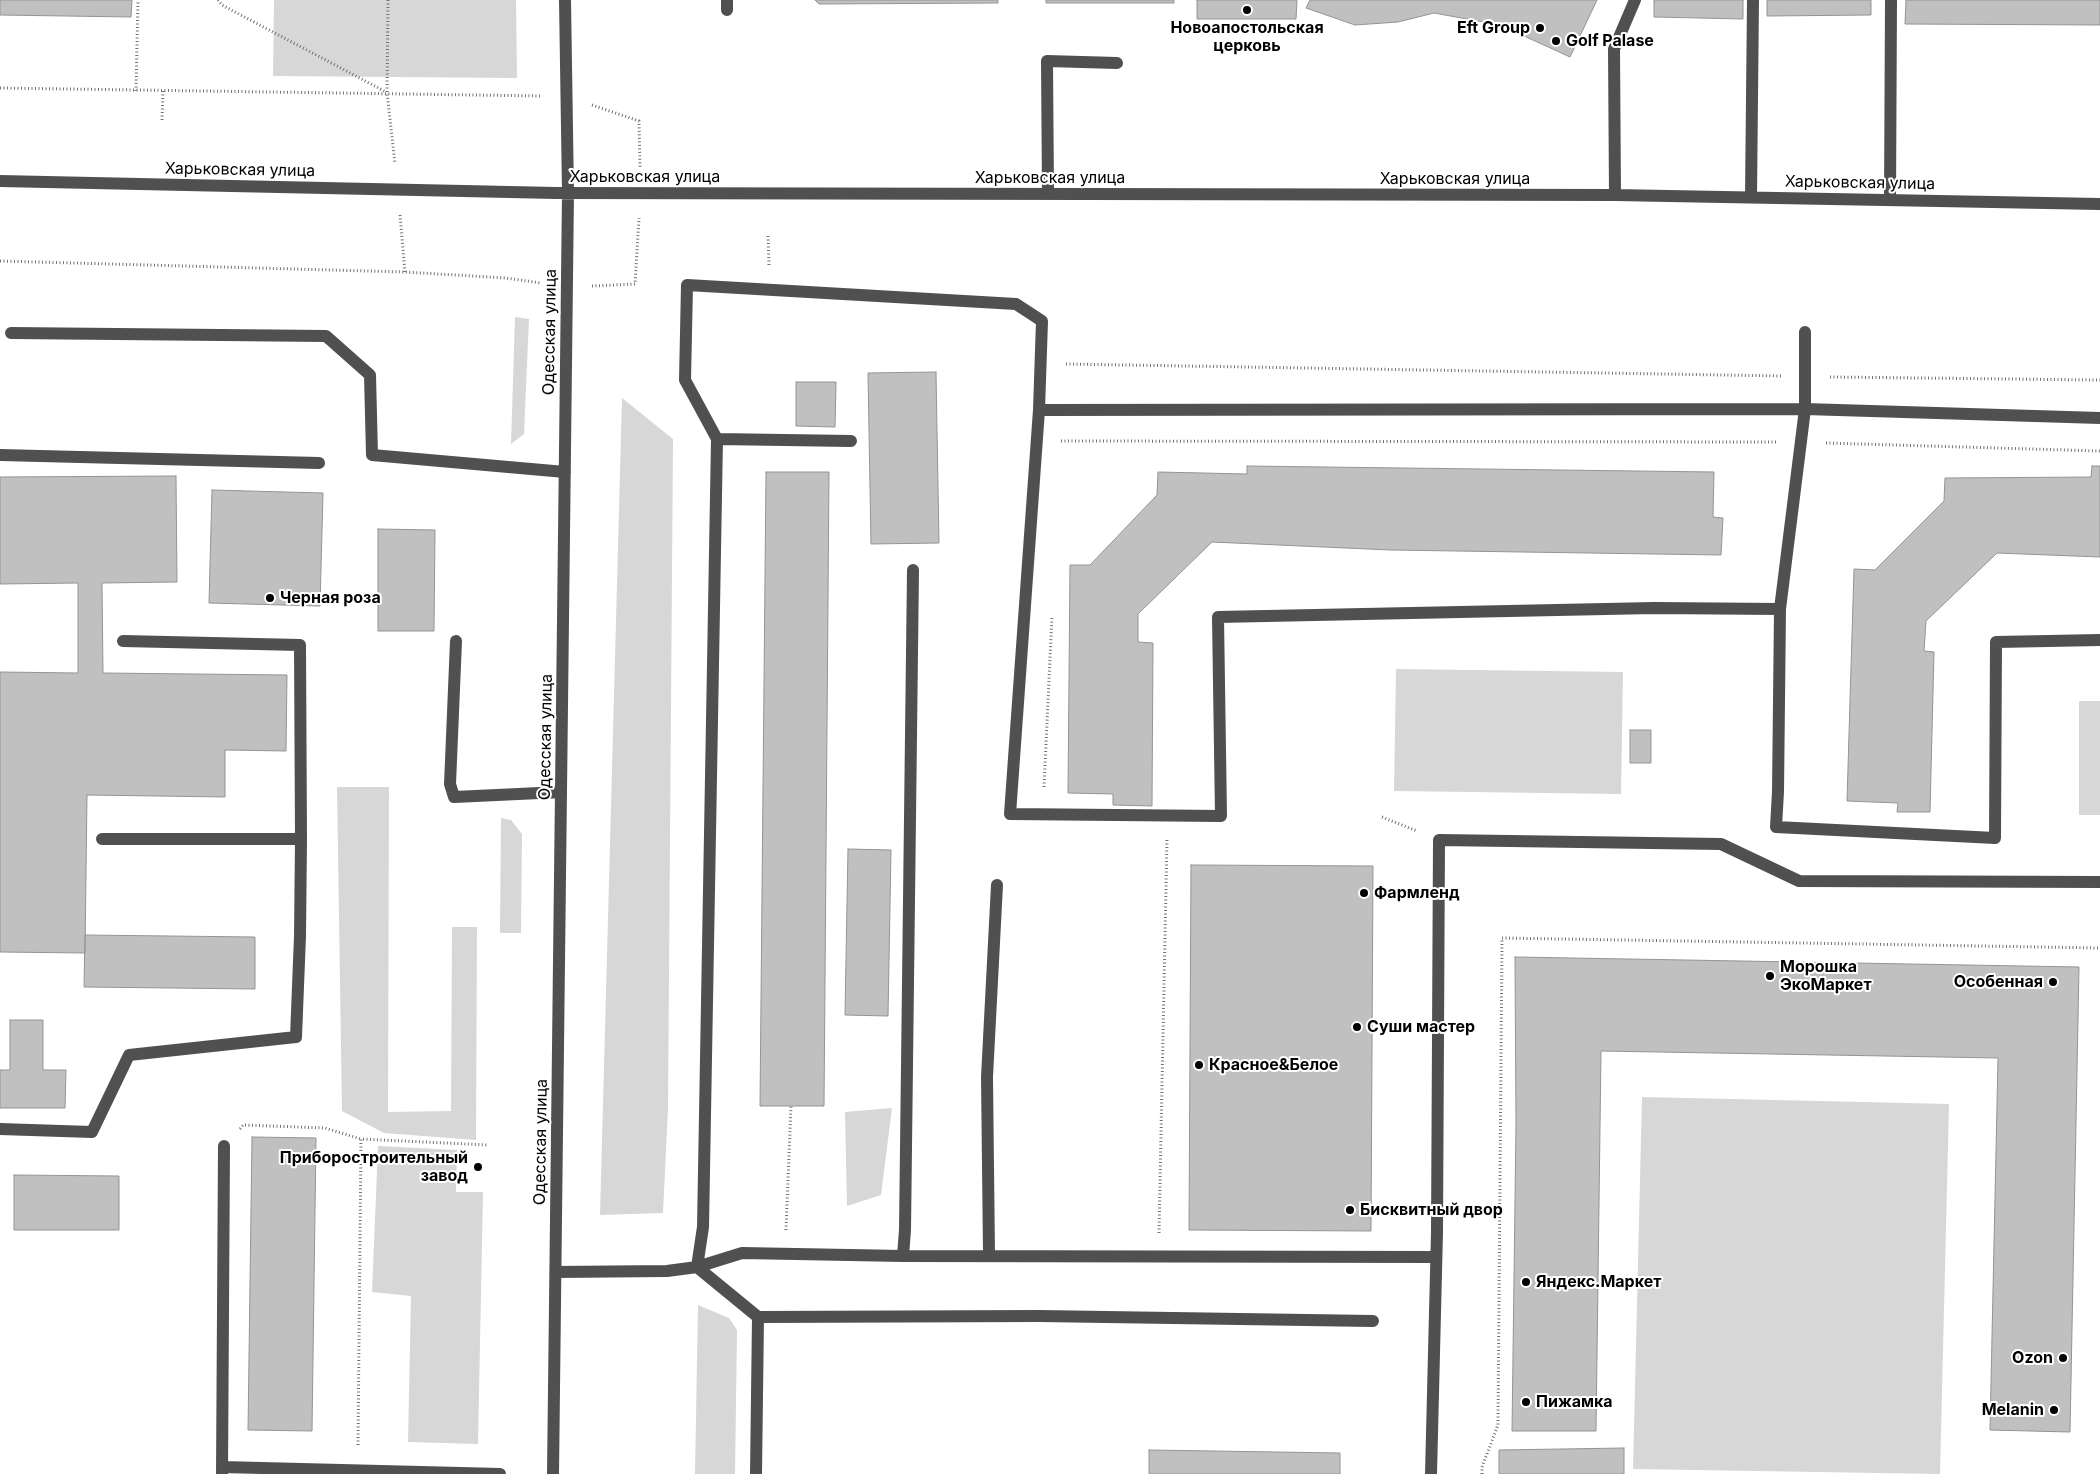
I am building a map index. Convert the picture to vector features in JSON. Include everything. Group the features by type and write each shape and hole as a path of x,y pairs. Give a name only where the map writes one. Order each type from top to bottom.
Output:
{"street":[{"name":"Одесская улица","path":"554,1474 568,193 565,0"},
{"path":"1615,195 1614,49 1635,0"},
{"path":"1751,198 1753,0"},
{"path":"1890,200 1891,0"},
{"path":"1048,194 1047,61 1117,63"},
{"name":"Харьковская улица","path":"0,182 568,193 1615,195 2100,204"},
{"path":"696,1268 703,1227 717,439 685,380 687,285 1016,304 1042,321 1038,410 1010,814 1221,816 1218,617 1654,608 1780,609"},
{"path":"1804,332 1805,409 1780,609 1776,827 1995,838 1996,642 2100,640"},
{"path":"11,333 326,336 370,375 372,455 565,472"},
{"path":"1038,410 1805,409 2100,418"},
{"path":"717,439 851,441"},
{"path":"0,455 318,464"},
{"path":"903,1256 905,1230 913,570"},
{"path":"0,1129 92,1132 129,1055 296,1037 301,839 300,645 123,641"},
{"path":"456,641 450,784 454,797 561,792"},
{"path":"102,839 301,839"},
{"path":"1431,1474 1436,1257 1439,840 1721,844 1799,881 2100,882"},
{"path":"989,1255 987,1077 997,885"},
{"path":"224,1146 222,1471 358,1470 500,1474"},
{"path":"556,1272 667,1271 696,1268 742,1253 903,1256 1436,1257"},
{"path":"696,1268 758,1317 1039,1316 1373,1322"},
{"path":"756,1474 758,1317"}],"path":[{"path":"136,91 138,0"},
{"path":"218,0 222,5 387,92"},
{"path":"388,0 387,92 405,272"},
{"path":"0,88 566,96 639,121 641,193 635,284 567,287 506,278 405,272 0,261"},
{"path":"162,91 162,120"},
{"path":"1040,364 2100,380"},
{"path":"1059,451 1060,441 1801,442 2100,451"},
{"path":"1044,786 1052,609"},
{"path":"1158,1256 1167,816"},
{"path":"1382,817 1439,840"},
{"path":"1482,1474 1482,1467 1498,1425 1502,938 2100,948"},
{"path":"786,1228 791,1106"},
{"path":"224,1146 243,1125 325,1128 361,1139 488,1145"},
{"path":"358,1470 361,1139"}],"shaded area":[{"path":"274,0 516,0 517,78 273,76"},
{"path":"515,317 529,319 524,434 511,444"},
{"path":"622,398 673,439 668,1108 663,1213 600,1215"},
{"path":"1396,669 1623,672 1621,794 1394,791"},
{"path":"2079,701 2100,701 2100,815 2079,815"},
{"path":"337,787 389,787 388,1112 451,1111 452,927 477,927 476,1140 384,1133 342,1111"},
{"path":"501,818 511,820 522,834 521,933 500,933"},
{"path":"1642,1097 1949,1104 1940,1474 1633,1469"},
{"path":"892,1108 881,1195 847,1206 845,1112"},
{"path":"378,1146 457,1150 456,1192 483,1192 478,1444 408,1442 411,1296 372,1292"},
{"path":"698,1305 729,1318 737,1330 735,1474 695,1474"}],"building":[{"path":"0,0 132,0 131,17 0,15"},
{"path":"815,0 998,0 998,3 819,4"},
{"path":"1046,0 1174,0 1174,3 1046,3"},
{"name":"Новоапостольская церковь","path":"1197,0 1297,0 1296,19 1197,19"},
{"name":"Golf Palase","path":"1310,0 1597,0 1570,57 1500,25 1434,13 1398,22 1355,25 1306,8"},
{"path":"1654,0 1743,0 1743,19 1654,17"},
{"path":"1767,0 1871,0 1871,15 1767,16"},
{"path":"1906,0 2100,0 2100,25 1905,24"},
{"path":"936,372 939,543 871,544 868,373"},
{"path":"796,382 836,382 835,427 796,426"},
{"path":"1247,466 1714,472 1713,517 1723,518 1721,555 1390,550 1212,542 1138,614 1138,642 1153,643 1152,806 1113,805 1113,794 1068,793 1070,565 1090,565 1157,495 1158,472 1247,474"},
{"path":"2092,466 2100,466 2100,557 1997,553 1926,621 1924,651 1934,652 1930,812 1897,812 1898,803 1847,801 1854,569 1875,570 1944,501 1945,478 2091,477"},
{"path":"766,472 829,472 824,1106 760,1106"},
{"path":"176,476 177,582 102,583 103,673 287,675 286,751 225,750 225,797 87,795 85,953 0,952 0,672 78,673 78,583 0,584 0,477"},
{"path":"212,490 323,493 320,606 209,603"},
{"path":"378,529 435,530 434,631 378,631"},
{"path":"1630,730 1651,730 1651,763 1630,763"},
{"path":"848,849 891,850 888,1016 845,1015"},
{"path":"1191,865 1373,866 1371,1231 1189,1230"},
{"path":"85,935 255,937 255,989 84,987"},
{"path":"1515,957 2079,967 2070,1432 1990,1430 1998,1058 1601,1051 1596,1431 1512,1431 1516,1124"},
{"path":"10,1020 43,1020 43,1070 66,1070 65,1108 0,1108 0,1070 10,1070"},
{"path":"252,1137 316,1138 312,1431 248,1430"},
{"path":"14,1175 119,1176 119,1230 14,1230"},
{"path":"1624,1448 1624,1474 1499,1474 1499,1450"},
{"path":"1149,1450 1340,1453 1340,1474 1149,1474"}],"place":[{"name":"Новоапостольская церковь","path":"1247,10"},
{"name":"Eft Group","path":"1540,28"},
{"name":"Golf Palase","path":"1556,41"},
{"name":"Черная роза","path":"270,598"},
{"name":"Фармленд","path":"1364,893"},
{"name":"Морошка ЭкоМаркет","path":"1770,976"},
{"name":"Особенная","path":"2053,982"},
{"name":"Суши мастер","path":"1357,1027"},
{"name":"Красное&Белое","path":"1199,1065"},
{"name":"Приборостроительный завод","path":"478,1167"},
{"name":"Бисквитный двор","path":"1350,1210"},
{"name":"Яндекс.Маркет","path":"1526,1282"},
{"name":"Ozon","path":"2063,1358"},
{"name":"Пижамка","path":"1526,1402"},
{"name":"Melanin","path":"2054,1410"}]}
